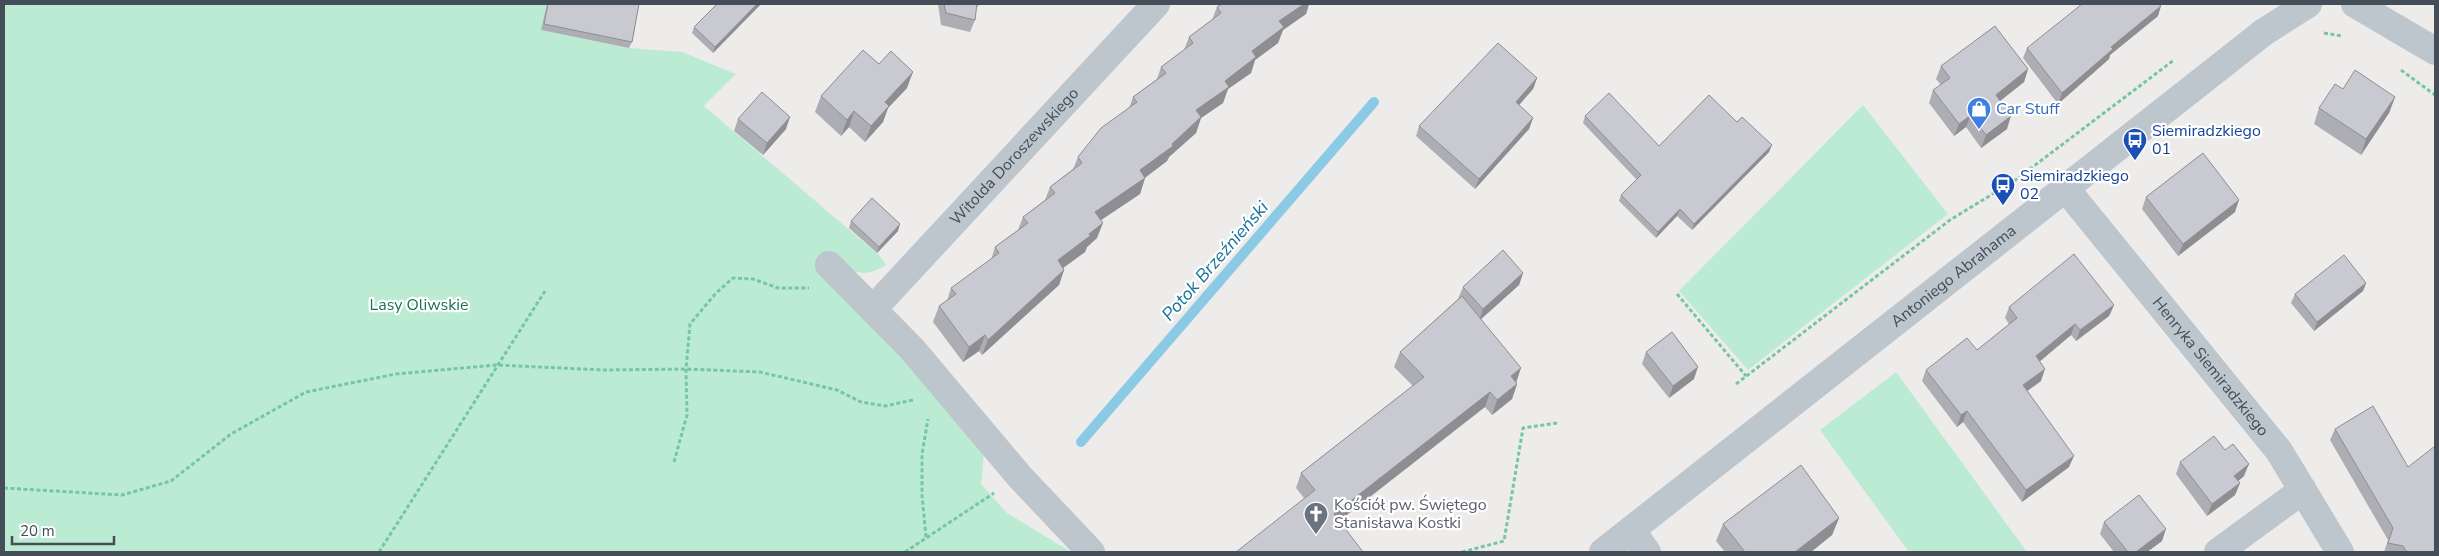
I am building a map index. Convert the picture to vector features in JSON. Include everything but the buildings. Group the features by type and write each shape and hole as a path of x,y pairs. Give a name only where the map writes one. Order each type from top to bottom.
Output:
{"street":[{"name":"Witolda Doroszewskiego","path":"873,309 1156,4"},
{"name":"Antoniego Abrahama","path":"1602,552 2264,32 2308,4"},
{"path":"2355,4 2435,51"},
{"name":"Henryka Siemiradzkiego","path":"2066,189 2279,451 2340,552"},
{"path":"834,270 873,309 937,391 1091,552"},
{"path":"2218,552 2302,490"},
{"path":"1631,530 1647,552"}],"path":[{"path":"2321,32 2346,37"},
{"path":"1736,384 1950,220 2014,181 2179,56"},
{"path":"2399,69 2435,95"},
{"path":"674,462 687,415 686,369 690,324 716,293 733,278 754,279 778,288 807,289 834,270"},
{"path":"378,552 424,484 496,365 545,291"},
{"path":"1677,294 1746,376"},
{"path":"4,488 122,495 172,481 231,434 306,392 396,374 496,365 604,370 686,369 760,372 837,390 861,402 885,406 937,391 922,454 922,495 926,537"},
{"path":"1462,552 1504,541 1522,428 1557,423"},
{"path":"906,552 1020,476"}],"green space":[{"name":"Lasy Oliwskie","path":"4,4 547,4 542,30 629,48 682,52 736,74 704,106 880,256 886,265 877,270 863,273 850,269 831,252 815,264 839,294 966,423 984,454 981,484 1007,513 1071,552 4,552"},
{"path":"1863,105 1948,214 1748,370 1679,291"},
{"path":"1896,372 2027,552 1909,552 1820,430"}],"waterway":[{"name":"Potok Brzeźnieński","path":"1081,442 1374,102"}],"place":[{"name":"Car Stuff","path":"1979,130"},
{"name":"Siemiradzkiego 01","path":"2135,161"},
{"name":"Siemiradzkiego 02","path":"2003,206"},
{"name":"Kościół pw. Świętego Stanisława Kostki","path":"1316,535"}]}
